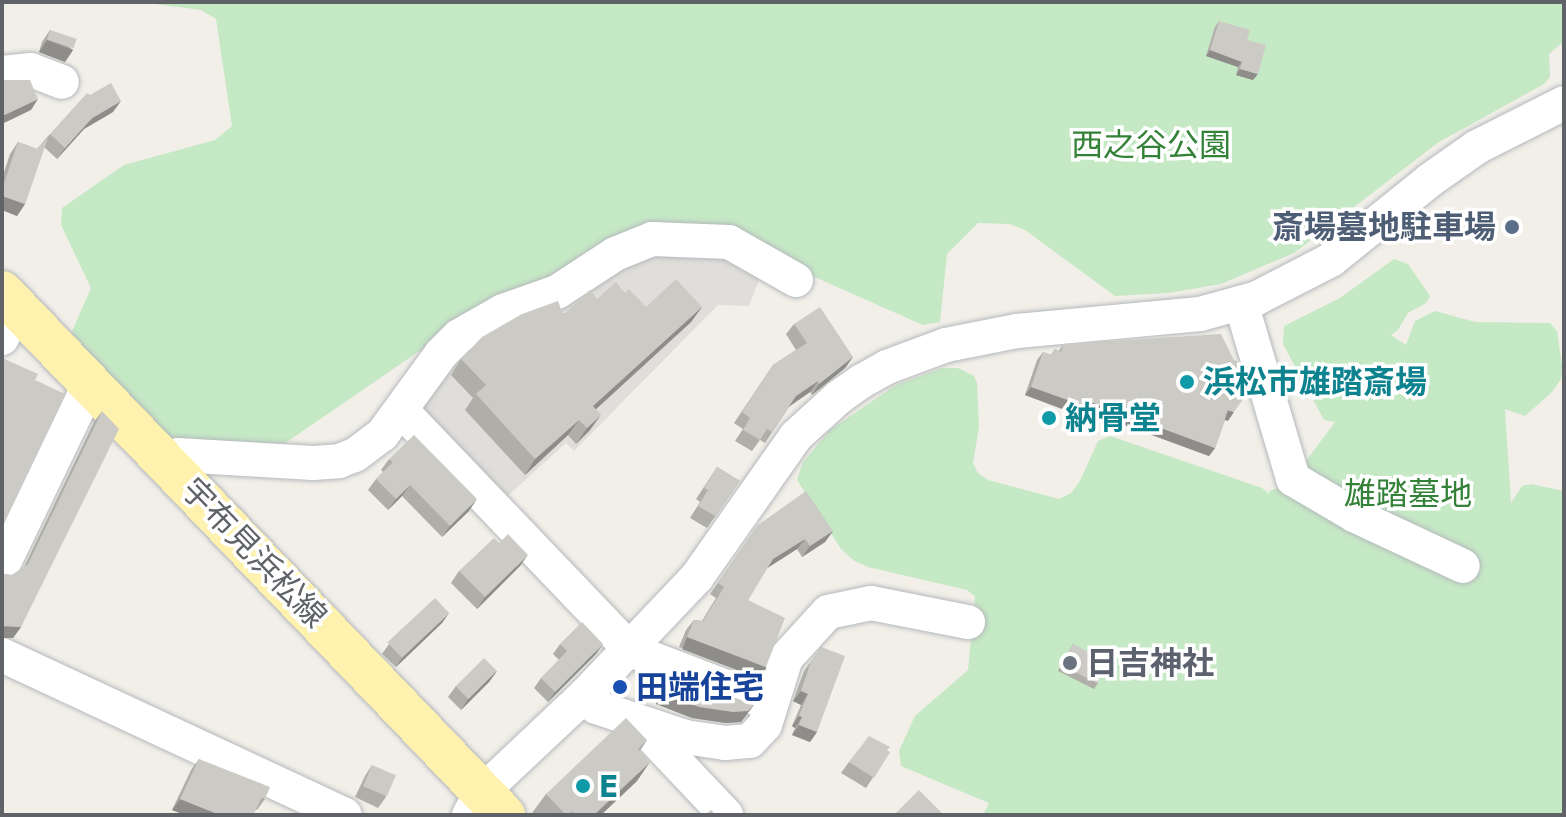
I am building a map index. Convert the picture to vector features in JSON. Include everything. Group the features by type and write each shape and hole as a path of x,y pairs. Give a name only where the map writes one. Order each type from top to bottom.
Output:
{"main road":[{"name":"宇布見浜松線","path":"8,314 94,387 485,807"}],"street":[{"path":"2,73 31,70 62,82"},
{"path":"485,807 706,566 796,436 839,397 862,381 887,367 946,345 1017,331 1200,314 1241,303 1307,275 1453,163 1514,126 1564,103"},
{"path":"168,464 178,455 313,463 339,461 369,446 402,411 441,354 459,336 503,311 557,292 633,245 672,238 729,242 796,280"},
{"path":"1241,303 1293,479 1354,515 1463,566"},
{"path":"2,567 83,398 94,387"},
{"path":"402,411 630,650 771,704"},
{"path":"585,695 596,707 685,737 738,743 759,735 786,658 828,612 871,603 968,622"},
{"path":"2,655 345,815"},
{"path":"637,721 726,815"}],"shaded area":[{"path":"714,249 762,272 749,306 718,305 574,451 566,443 500,503 414,412 449,361 637,254"}],"green space":[{"name":"西之谷公園","path":"139,2 1564,2 1564,41 1549,54 1550,77 1544,84 1439,142 1294,253 1221,284 1169,293 1115,296 1025,230 1010,224 978,223 947,254 940,322 923,325 801,271 733,232 561,279 475,313 278,448 167,441 70,336 91,288 61,225 62,208 124,165 215,140 232,126 216,19 201,10"},
{"name":"雄踏墓地","path":"1394,259 1408,264 1430,296 1426,303 1408,313 1398,330 1391,335 1406,345 1415,321 1435,311 1475,322 1550,323 1557,331 1561,379 1552,392 1525,416 1505,409 1511,503 1522,486 1531,484 1564,491 1564,815 983,815 989,803 901,766 899,751 915,716 968,670 975,596 967,590 868,567 853,560 841,549 797,480 803,462 830,430 896,385 942,368 958,368 974,376 977,383 979,427 973,463 978,473 988,480 1059,499 1071,493 1080,481 1098,441 1110,436 1262,488 1269,494 1269,491 1289,484 1335,422 1324,420 1283,344 1284,326 1340,298"}],"building":[{"path":"1219,21 1250,30 1247,40 1266,45 1258,74 1240,69 1242,62 1210,50"},
{"path":"50,30 77,39 74,48 47,40"},
{"path":"2,80 30,80 38,99 2,116"},
{"path":"111,83 121,101 92,118 65,148 50,134 87,93 90,95"},
{"path":"48,138 25,204 2,196 18,142 37,149"},
{"path":"676,279 702,307 593,406 601,415 587,428 579,420 535,459 476,394 486,385 461,359 482,337 522,314 558,301 563,315 590,290 597,299 616,282 625,293 629,289 646,307"},
{"path":"820,307 853,357 819,384 818,381 796,396 772,432 767,429 760,440 743,430 750,418 742,412 773,365 807,343 794,324"},
{"path":"1221,334 1234,360 1247,365 1253,385 1234,412 1228,410 1215,448 1088,401 1087,407 1031,387 1043,352 1052,355 1055,349 1061,352 1063,344"},
{"path":"2,358 38,374 35,380 65,394 2,526"},
{"path":"102,411 119,429 21,627 2,626 2,574 12,575 28,564"},
{"path":"414,435 477,499 450,526 410,485 396,499 376,479 393,462 389,459"},
{"path":"717,467 740,481 715,516 698,506 708,490 704,488"},
{"path":"806,491 833,531 810,546 805,539 773,559 748,600 785,618 766,667 687,637 694,620 703,621 724,587 718,583 758,525"},
{"path":"508,534 528,555 485,597 459,571 494,538 499,543"},
{"path":"435,598 449,613 402,658 387,642"},
{"path":"582,622 603,644 555,692 541,678 567,651 560,644"},
{"path":"1073,644 1108,662 1097,683 1062,665"},
{"path":"821,647 845,656 817,732 799,725 802,717 799,716 808,694 801,691 811,661"},
{"path":"484,658 497,671 468,699 456,686"},
{"path":"671,673 754,705 748,711 733,712 699,707 664,693"},
{"path":"626,718 647,740 638,749 650,762 594,815 576,815 572,811 566,815 546,794"},
{"path":"869,736 890,747 874,778 849,762"},
{"path":"199,759 270,787 253,815 220,815 180,799"},
{"path":"372,765 396,775 387,796 363,786"},
{"path":"919,790 942,815 894,815"}],"place":[{"name":"斎場墓地駐車場","path":"1512,227"},
{"name":"浜松市雄踏斎場","path":"1187,382"},
{"name":"納骨堂","path":"1049,418"},
{"name":"日吉神社","path":"1070,663"},
{"name":"田端住宅","path":"620,687"},
{"name":"E","path":"583,786"}]}
